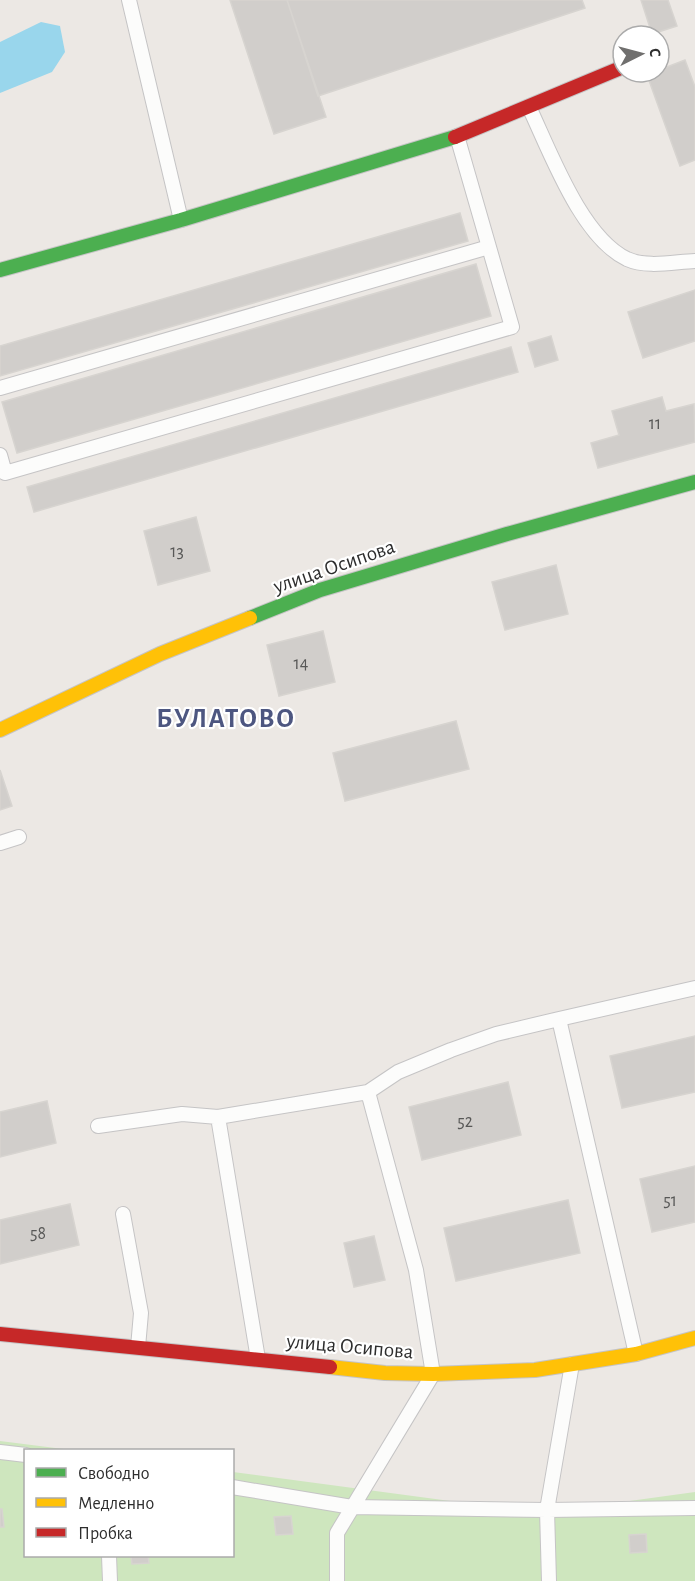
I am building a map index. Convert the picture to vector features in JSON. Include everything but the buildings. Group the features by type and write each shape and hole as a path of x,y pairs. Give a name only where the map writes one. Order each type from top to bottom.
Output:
{"street":[{"path":"0,270 181,220 457,136 611,72"},
{"name":"улица Осипова","path":"0,730 160,654 320,590 507,534 695,482"},
{"name":"улица Осипова","path":"0,1334 385,1373 433,1374 535,1370 636,1354 695,1338"}],"lane":[{"path":"129,0 181,220"},
{"path":"529,106 576,207 614,250 628,259 653,264 695,261"},
{"path":"0,455 5,473 512,327 457,136"},
{"path":"0,388 489,247"},
{"path":"0,843 19,837"},
{"path":"98,1126 183,1114 218,1117 368,1092 398,1072 496,1034 695,988"},
{"path":"559,1019 636,1354"},
{"path":"338,1581 337,1533 433,1374 416,1270 368,1092"},
{"path":"218,1117 258,1359"},
{"path":"123,1214 141,1313 138,1347"},
{"path":"549,1581 547,1510 572,1364"},
{"path":"0,1452 24,1455"},
{"path":"234,1487 352,1508 547,1510 695,1508"},
{"path":"109,1557 110,1581"}],"green space":[{"path":"0,1441 63,1449 24,1449 24,1557 234,1557 234,1472 510,1509 564,1510 695,1492 695,1581 0,1581"}],"water":[{"path":"41,22 60,26 65,52 52,72 0,93 0,42"}],"traffic: fast":[{"path":"0,270 181,220 455,137"},
{"path":"250,618 320,590 507,534 695,482"}],"traffic: slow":[{"path":"0,730 160,654 250,618"},
{"path":"330,1367 385,1373 433,1374 535,1370 636,1354 695,1338"}],"traffic: jam":[{"path":"455,137 611,72"},
{"path":"0,1334 330,1367"}],"district":[{"name":"БУЛАТОВО","path":"226,718"}]}
